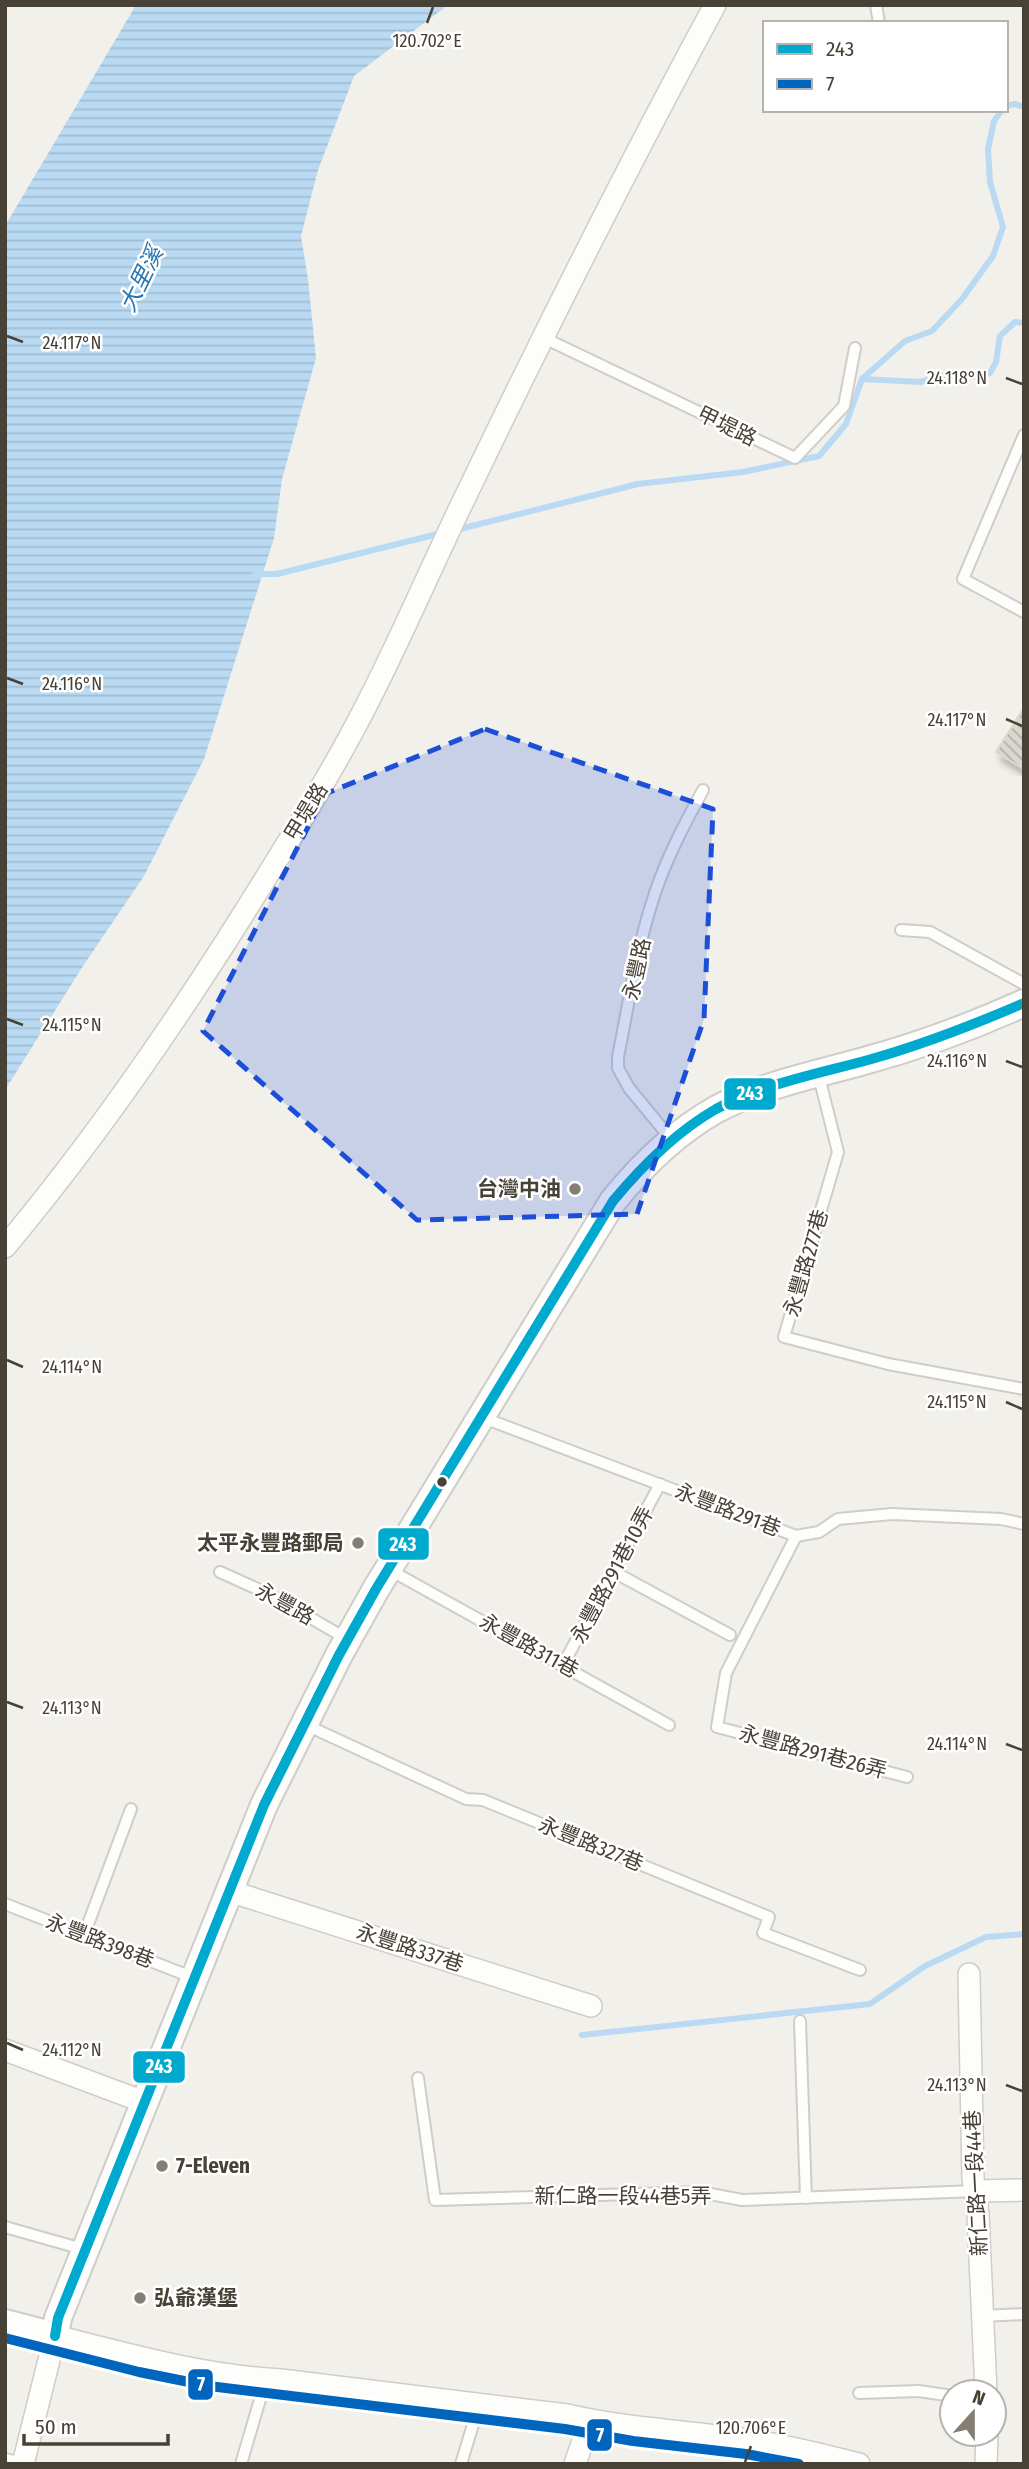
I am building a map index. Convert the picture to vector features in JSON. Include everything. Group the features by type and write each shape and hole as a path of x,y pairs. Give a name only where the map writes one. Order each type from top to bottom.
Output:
{"street":[{"name":"甲堤路","path":"5,1247 56,1187 124,1094 216,958 271,870 369,701 542,337 715,5"},
{"path":"24,2463 58,2318 264,1805 347,1639 613,1200 644,1164 672,1140 717,1109 775,1084 947,1037 1024,1003"},
{"name":"永豐路337巷","path":"229,1891 591,2006"},
{"name":"新仁路一段44巷","path":"969,1974 973,2178 976,2191 985,2378"},
{"path":"5,2050 144,2102"},
{"path":"976,2191 1024,2190"},
{"path":"5,2323 173,2366 246,2378 568,2415 653,2430 751,2440 798,2457 859,2464"},
{"path":"575,2464 590,2420"}],"lane":[{"name":"甲堤路","path":"542,337 794,458 844,406 855,348"},
{"path":"1024,435 963,579 1024,612"},
{"name":"永豐路","path":"672,1140 629,1088 618,1068 618,1057 638,958 655,894 668,859 703,790"},
{"path":"901,930 930,932 1024,984"},
{"name":"永豐路277巷","path":"818,1073 838,1152 784,1338 888,1364 1024,1390"},
{"name":"永豐路291巷","path":"481,1417 796,1536 819,1532 838,1519 892,1514 1001,1519 1024,1524"},
{"name":"永豐路291巷10弄","path":"563,1665 660,1484"},
{"name":"永豐路291巷26弄","path":"796,1536 726,1673 717,1727 907,1777"},
{"name":"永豐路311巷","path":"388,1569 669,1725"},
{"name":"永豐路","path":"220,1572 271,1595 347,1639"},
{"path":"614,1572 730,1635"},
{"name":"永豐路327巷","path":"304,1724 466,1799 483,1800 769,1917 763,1933 860,1970"},
{"path":"84,1935 131,1810"},
{"name":"永豐路398巷","path":"5,1904 194,1978"},
{"path":"800,2021 806,2198"},
{"name":"新仁路一段44巷5弄","path":"418,2078 435,2200 700,2192 742,2200 976,2191"},
{"path":"5,2227 86,2250"},
{"path":"982,2316 1024,2314"},
{"path":"241,2464 266,2379"},
{"path":"859,2393 919,2391 938,2394"},
{"path":"461,2464 480,2405"},
{"path":"5,2459 24,2463"}],"highlighted area":[{"path":"485,729 713,809 704,1019 637,1214 417,1220 203,1031 325,794"}],"water":[{"name":"大里溪","path":"136,5 448,5 354,76 318,170 301,236 316,358 282,479 274,538 204,759 144,876 83,966 5,1090 5,226"}],"building":[{"path":"1024,708 1024,769 996,752"}],"waterway":[{"path":"1008,106 1015,104 1024,107"},
{"path":"456,530 638,484 743,472 819,456 846,424 862,379 905,341 932,331 962,299 993,256 1003,227 990,182 988,149 994,121 1001,112"},
{"path":"862,379 920,382 951,373 977,377 990,373 996,362 1000,336 1015,322 1024,323"},
{"path":"255,574 277,574 442,533"},
{"path":"582,2035 870,2004 925,1966 986,1937 1024,1934"}],"transit line":[{"name":"243","path":"55,2336 58,2318 264,1805 339,1655 376,1589 613,1201 673,1139 701,1118 734,1100 790,1080 908,1048 1024,1003"},
{"name":"7","path":"5,2338 139,2372 209,2386 565,2429 799,2464"}],"place":[{"name":"台灣中油","path":"575,1189"},
{"name":"太平永豐路郵局","path":"358,1543"},
{"name":"7-Eleven","path":"162,2166"},
{"name":"弘爺漢堡","path":"140,2298"}]}
